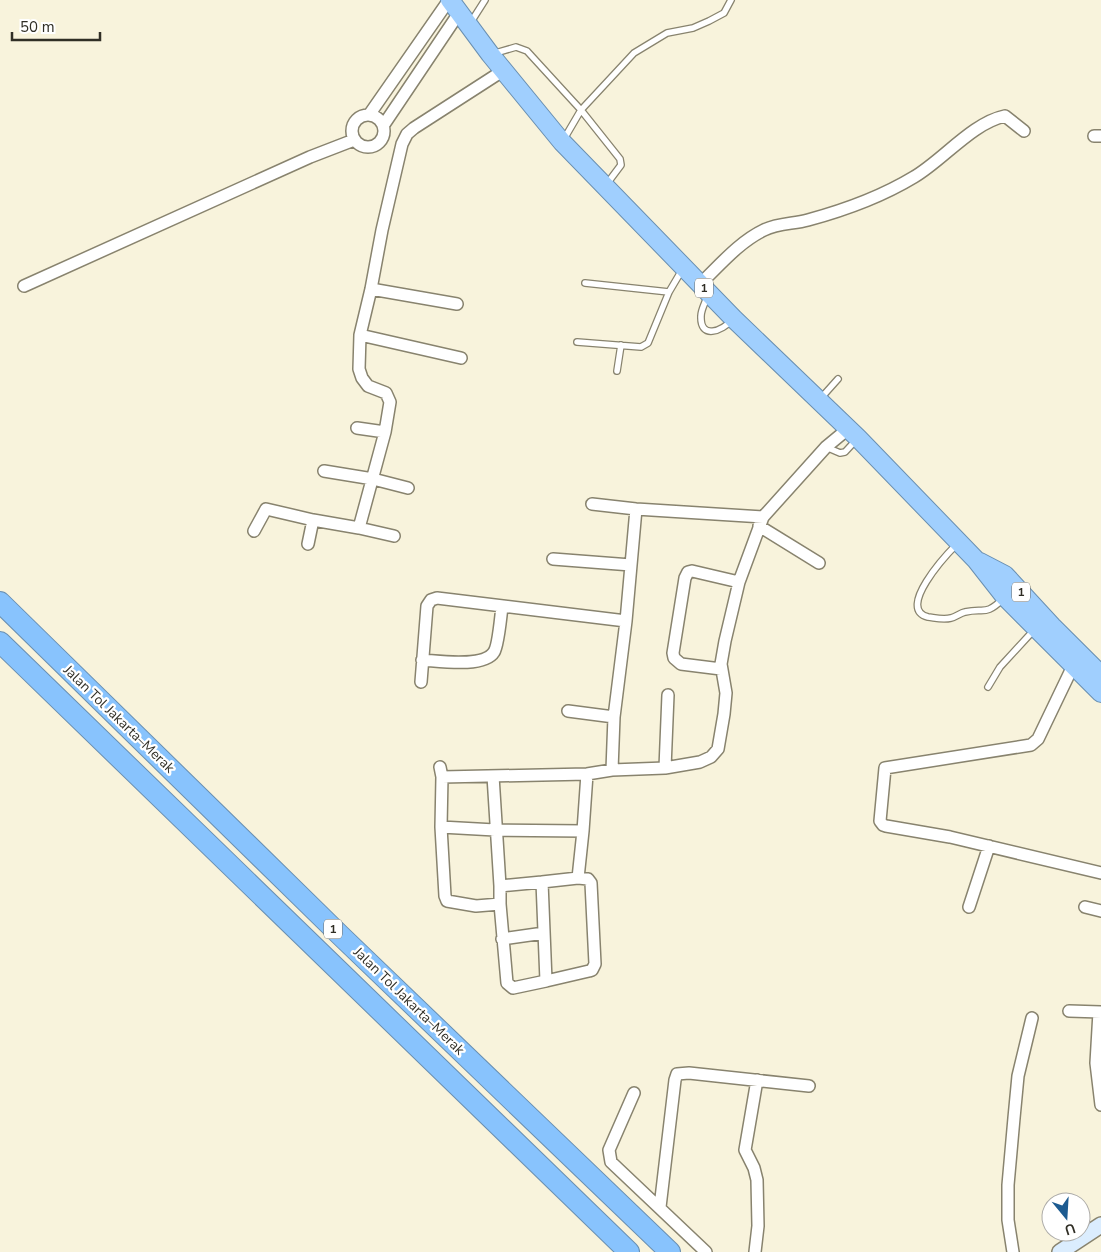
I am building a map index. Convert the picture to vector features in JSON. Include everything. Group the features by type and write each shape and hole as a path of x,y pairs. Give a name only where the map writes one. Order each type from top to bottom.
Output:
{"highway":[{"name":"1","path":"457,10 490,54 562,142 734,319 854,433 976,560 1004,597 1101,693"},
{"name":"1","path":"976,560 1005,575 1052,626 1099,669"},
{"name":"Jalan Tol Jakarta–Merak","path":"0,602 340,935 670,1252"},
{"name":"Jalan Tol Jakarta–Merak","path":"0,642 629,1252"}],"main road":[{"path":"1060,1252 1101,1225"}],"street":[{"path":"369,115 457,10"},
{"path":"383,126 457,10"},
{"path":"360,528 385,432 390,402 386,393 368,386 362,378 359,369 360,335 402,144 407,134 425,120 504,70"},
{"path":"369,115 378,118 383,126 383,138 375,146 363,147 354,140 352,128 358,118 369,115"},
{"path":"704,288 746,241 765,229 782,224 806,221 866,202 915,177 995,118 1006,116 1024,130"},
{"path":"24,286 310,157 354,140"},
{"path":"371,289 457,304"},
{"path":"360,335 461,358"},
{"path":"357,428 385,432"},
{"path":"500,904 476,906 447,901 444,890 441,827 441,772 493,776 587,774 612,770 664,768 700,762 711,757 718,750 724,714 726,693 720,664 739,582 761,521 826,447 854,433"},
{"path":"324,471 373,479 408,488"},
{"path":"592,504 761,521 819,563"},
{"path":"612,770 614,717 626,620 636,508"},
{"path":"254,532 266,509 394,536"},
{"path":"308,544 313,520"},
{"path":"553,559 631,565"},
{"path":"721,669 681,664 674,658 673,653 686,578 688,572 692,571 739,582"},
{"path":"421,682 427,606 431,600 437,598 626,620"},
{"path":"422,660 469,662 488,658 495,652 502,606"},
{"path":"1073,666 1038,739 1032,745 884,768 880,821 883,825 950,837 1101,873"},
{"path":"664,768 668,695"},
{"path":"568,711 614,717"},
{"path":"578,878 587,774"},
{"path":"493,776 502,939 507,983 513,988 592,970 595,964 591,883 588,879 578,878 500,886"},
{"path":"441,827 583,831"},
{"path":"969,907 989,846"},
{"path":"542,882 546,981"},
{"path":"1085,907 1101,911"},
{"path":"502,939 544,933"},
{"path":"1070,1011 1100,1012 1096,1064 1101,1104"},
{"path":"1013,1252 1008,1220 1008,1185 1018,1076 1032,1018"},
{"path":"660,1207 677,1074 689,1072 809,1086"},
{"path":"755,1252 758,1226 757,1180 754,1168 745,1150 757,1080"},
{"path":"634,1093 609,1150 611,1162 706,1252"}],"lane":[{"path":"457,10 485,0"},
{"path":"562,142 581,110 634,53 667,33 693,28 724,13 732,0"},
{"path":"490,54 516,47 527,51 581,110 620,159 621,165 605,187"},
{"path":"577,342 641,347 648,343 668,292 683,267"},
{"path":"585,283 668,292"},
{"path":"704,288 701,316 705,329 711,332 720,330 734,319"},
{"path":"617,370 620,345"},
{"path":"819,400 838,379"},
{"path":"826,447 840,453 845,452 854,433"},
{"path":"958,542 943,558 929,578 918,598 916,607 919,612 924,616 940,620 952,618 964,612 988,611 1004,597"},
{"path":"988,687 1000,667 1035,628"}]}
